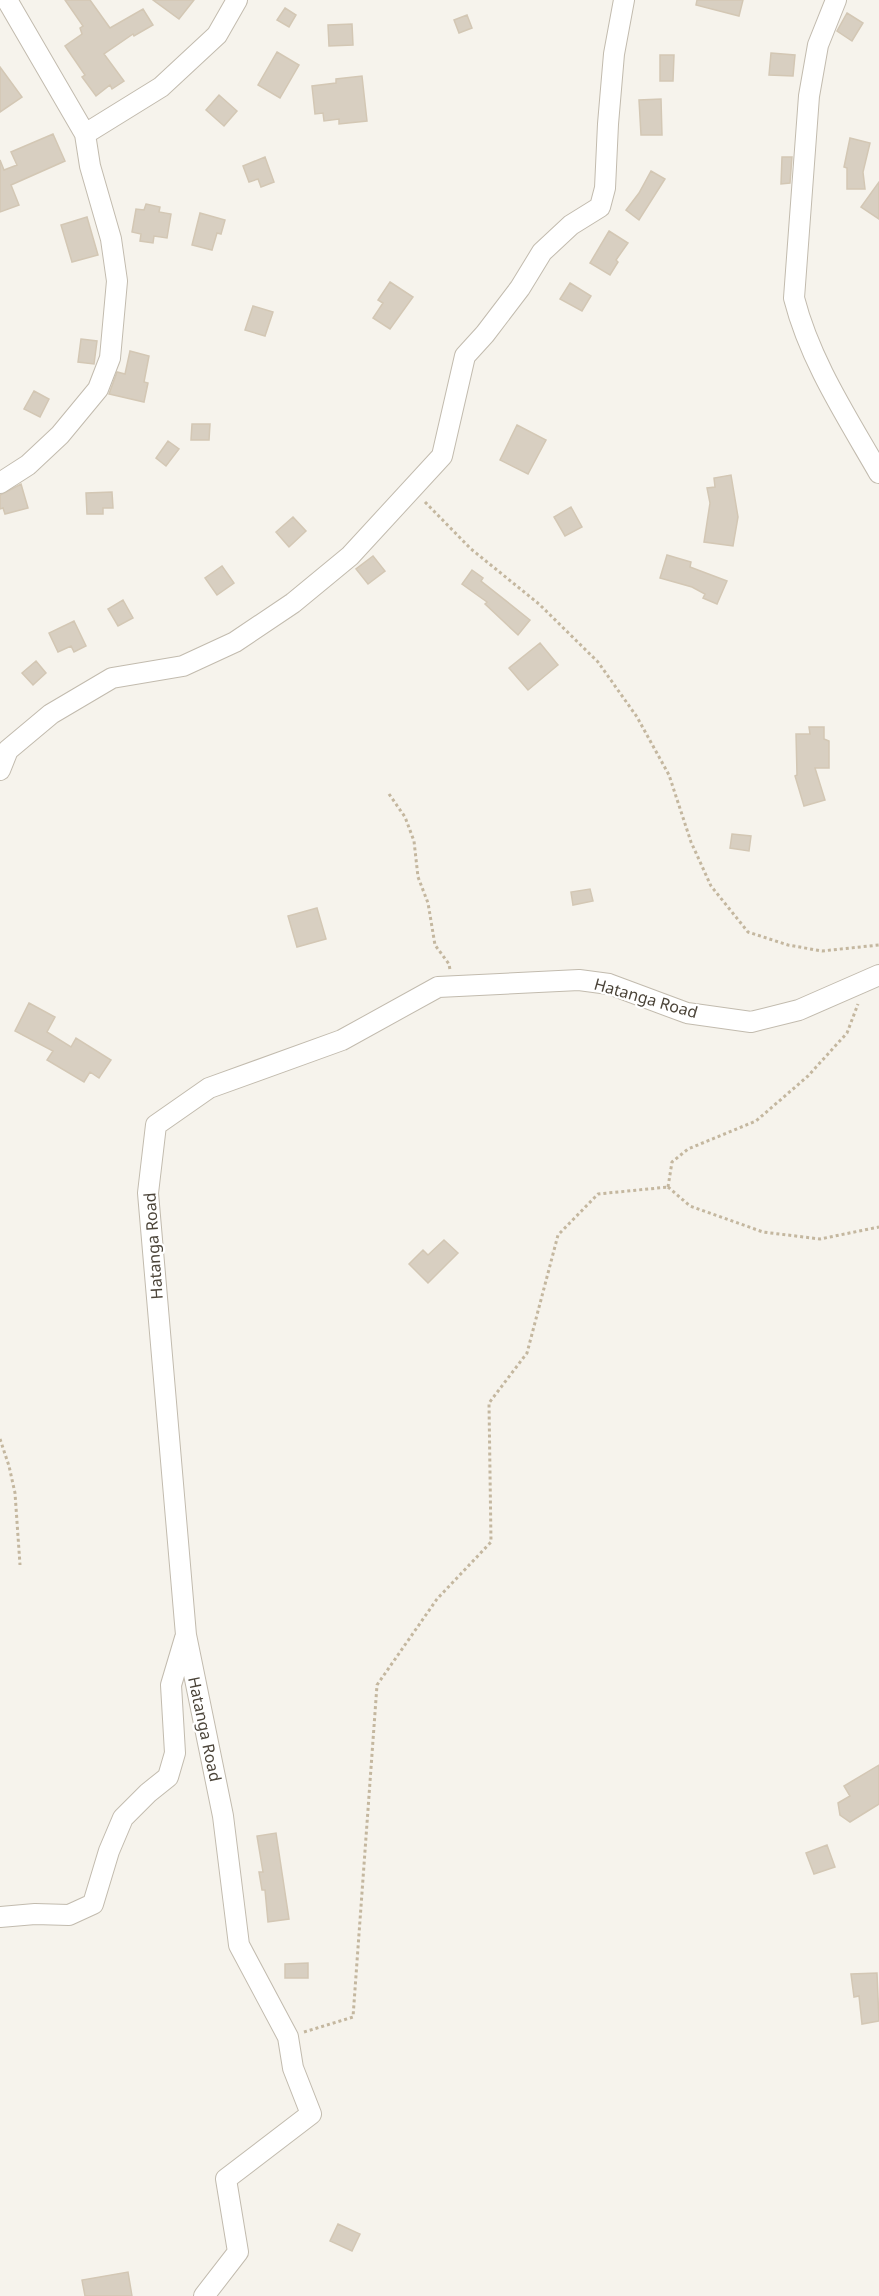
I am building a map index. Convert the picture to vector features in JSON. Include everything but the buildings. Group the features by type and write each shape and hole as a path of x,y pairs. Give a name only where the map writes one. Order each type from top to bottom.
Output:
{"street":[{"path":"0,483 28,465 60,435 98,389 110,357 117,282 111,239 90,165 85,134 8,0"},
{"path":"85,134 161,87 217,35 237,0"},
{"path":"0,770 8,750 51,714 112,678 183,666 234,642 293,603 350,556 442,456 465,356 506,306 542,252 571,225 600,207 605,188 614,54 624,0"},
{"path":"836,0 818,45 809,96 794,298 801,325 817,363 879,473"},
{"name":"Hatanga Road","path":"204,2296 238,2252 226,2179 311,2114 293,2068 288,2037 239,1945 223,1816 186,1635 148,1193 156,1125 209,1088 342,1040 438,987 579,980 609,984 687,1013 751,1022 799,1010 873,977"},
{"path":"0,1917 35,1914 69,1915 93,1904 109,1851 123,1818 168,1776 175,1754 171,1685 186,1635"}],"path":[{"path":"413,490 471,549 539,604 598,662 637,717 669,775 691,842 711,886 748,932 788,945 822,951 879,945"},
{"path":"389,794 405,817 414,841 418,877 428,903 435,945 449,964 452,987"},
{"path":"668,1187 672,1162 688,1149 756,1121 808,1076 847,1033 873,977"},
{"path":"288,2037 353,2017 378,1686 437,1599 491,1542 489,1403 527,1353 558,1235 598,1194 668,1187 690,1206 763,1232 820,1239 879,1227"},
{"path":"0,1439 15,1493 20,1564"}]}
